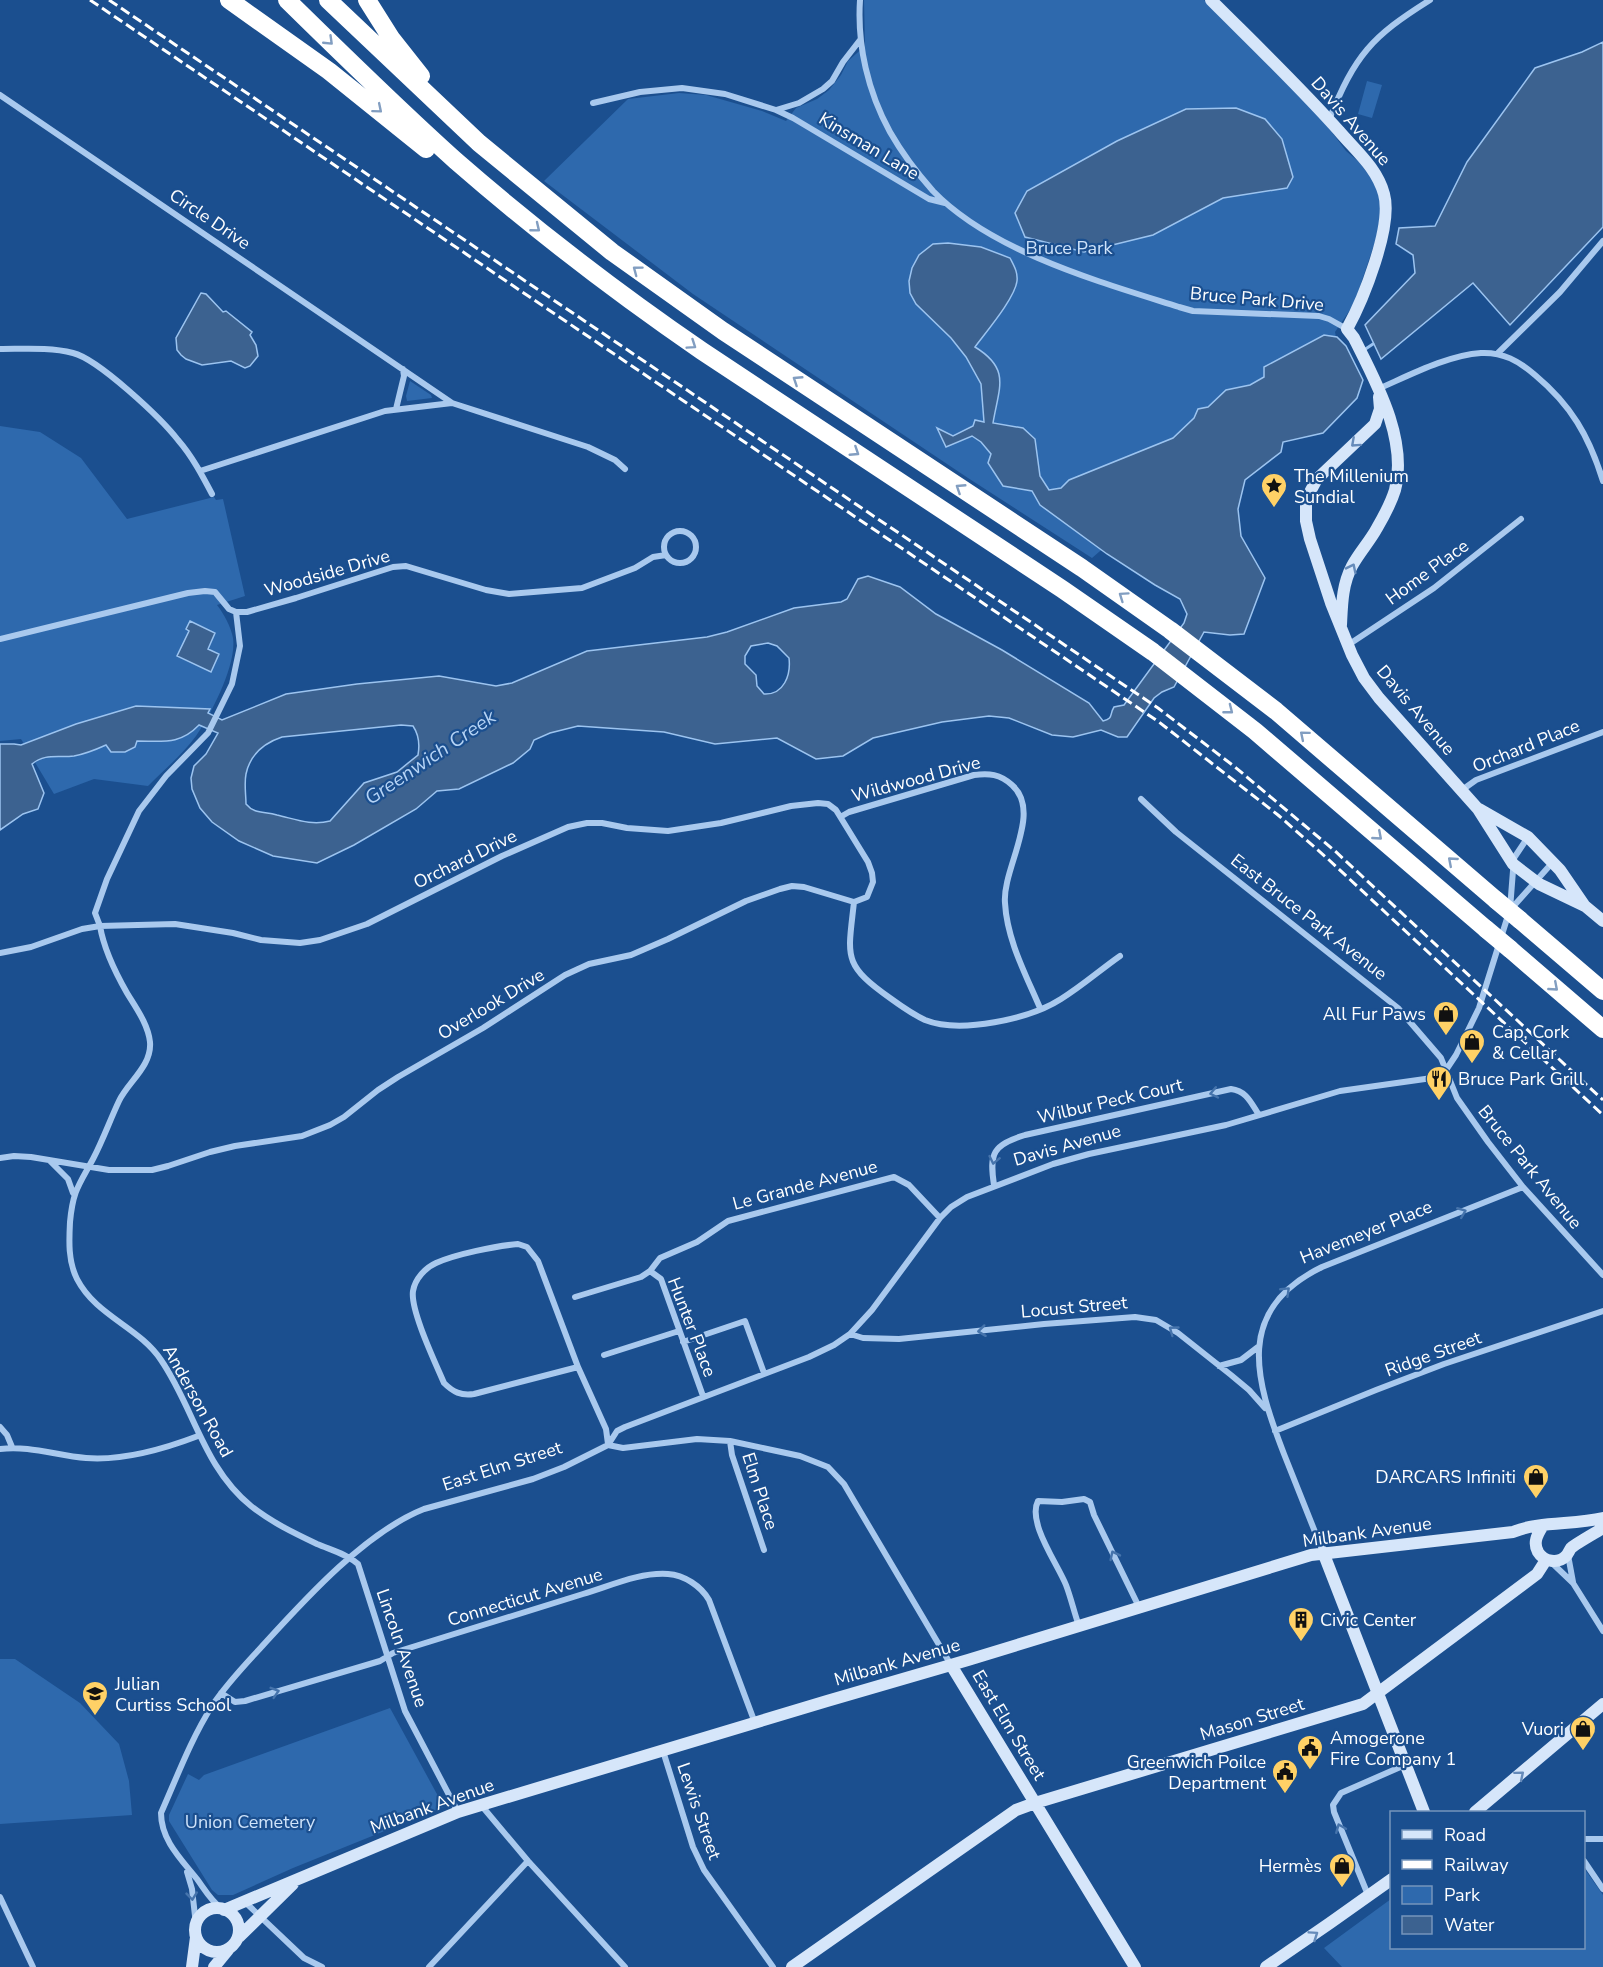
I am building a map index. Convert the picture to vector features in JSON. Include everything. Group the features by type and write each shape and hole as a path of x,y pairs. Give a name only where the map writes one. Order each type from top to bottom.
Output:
{"highway":[{"path":"229,0 329,71 456,172 508,205"},
{"path":"287,0 430,137 508,205 589,270 673,332 1071,595 1183,674 1255,731 1603,1029"},
{"path":"328,0 479,143 576,224 667,292 1082,568 1200,651 1284,718 1603,991"},
{"path":"367,0 406,58 479,143"}],"main road":[{"name":"Davis Avenue","path":"1211,0 1329,120 1370,166 1384,194 1387,210 1385,227 1350,333 1388,411 1395,440 1397,477 1395,491 1377,528 1352,566 1345,583 1341,625"},
{"name":"Davis Avenue","path":"1378,391 1380,409 1375,424 1317,479 1306,504 1306,521 1310,539 1331,603 1357,666 1371,688 1478,809 1513,864 1535,881 1585,906"},
{"name":"Davis Avenue","path":"1478,809 1528,837 1553,862 1585,906"},
{"path":"1585,906 1603,921"},
{"path":"1536,1549 1535,1541 1542,1527 1603,1518"},
{"path":"1563,1524 1572,1542 1569,1552"},
{"name":"Milbank Avenue","path":"223,1909 458,1812 1323,1552 1542,1527"},
{"name":"Mason Street","path":"792,1967 1016,1810 1363,1704 1537,1574 1548,1561 1561,1560 1603,1528"},
{"path":"1513,1532 1548,1561"},
{"name":"Havemeyer Place","path":"1323,1552 1424,1811"},
{"name":"East Elm Street","path":"951,1665 1135,1967"},
{"path":"1476,1811 1603,1704"},
{"name":"Milbank Avenue","path":"239,1937 303,1875"},
{"path":"1266,1967 1390,1880"},
{"path":"192,1967 199,1918 207,1911 223,1909 236,1918 239,1925 239,1937 214,1967"},
{"path":"196,1931 203,1947 209,1951 228,1950"}],"street":[{"name":"Bruce Park Drive","path":"860,0 861,40 865,67 883,119 897,143 934,192 978,226 1052,263 1179,307 1204,311 1319,316 1329,319 1350,333"},
{"path":"1329,120 1353,67 1369,45 1405,16 1430,0"},
{"name":"Kinsman Lane","path":"776,110 799,103 823,89 832,81 843,62 861,40"},
{"name":"Kinsman Lane","path":"593,103 640,92 682,88 724,94 776,110 929,199 948,204"},
{"name":"Circle Drive","path":"0,95 452,403"},
{"path":"1498,353 1560,292 1603,241"},
{"path":"0,349 59,351 85,357 116,380 168,428 200,471 212,494"},
{"path":"1378,391 1442,363 1468,355 1498,353 1515,360 1530,371 1572,412 1595,455 1603,481"},
{"path":"396,409 404,376 403,369"},
{"path":"200,471 300,437 396,409 452,403 579,443 603,453 625,469"},
{"name":"Home Place","path":"1348,645 1434,588 1521,519"},
{"name":"Woodside Drive","path":"686,531 694,539 696,549 693,558 688,561 679,563 671,561 666,555 664,542 671,533 686,531"},
{"name":"Woodside Drive","path":"236,612 247,612 296,598 393,567 406,566 486,590 509,594 582,588 635,568 653,557 666,555"},
{"path":"0,639 188,593 205,591 214,592 229,609 236,612"},
{"name":"Anderson Road","path":"236,612 239,635 238,656 233,670 232,684 208,733 166,776 139,811 107,879 95,913 103,942 141,1017 150,1044 146,1061 119,1101 88,1167 77,1184 69,1254 76,1278 91,1299 148,1344 161,1359 198,1436 222,1475 250,1505 289,1530 351,1558"},
{"name":"Orchard Place","path":"1462,790 1476,780 1603,732"},
{"name":"Wildwood Drive","path":"842,816 974,775 989,773 997,775 1014,787 1024,809 1017,850 1006,880 1005,906 1012,937 1040,1008"},
{"name":"East Bruce Park Avenue","path":"1141,799 1176,832 1398,1008 1441,1058 1446,1070"},
{"name":"Orchard Drive","path":"0,953 40,944 82,929 175,924 261,940 300,943 339,934 367,924 502,856 568,827 586,823 602,823 627,828 668,831 791,806 818,803 828,804 842,816"},
{"path":"842,816 868,862 873,882 867,897 854,902 848,945 852,961 858,972 908,1011 926,1020 944,1025 969,1025 1010,1020 1059,1000 1120,956"},
{"path":"1446,1070 1479,1008 1509,909 1513,864 1516,854 1528,837"},
{"path":"1509,909 1553,862"},
{"name":"Overlook Drive","path":"0,1158 14,1156 47,1159 109,1170 152,1170 235,1146 281,1140 314,1132 344,1117 398,1077 582,967 638,952 746,902 792,886 804,887 854,902"},
{"name":"Davis Avenue","path":"608,1445 617,1431 825,1350 850,1334 872,1310 940,1218 951,1207 994,1185 1089,1154 1190,1134 1340,1090 1432,1078 1446,1070"},
{"name":"Bruce Park Avenue","path":"1446,1070 1457,1098 1523,1188 1603,1275"},
{"name":"Wilbur Peck Court","path":"994,1185 991,1166 993,1154 1007,1141 1025,1135 1231,1089 1246,1094 1259,1115"},
{"path":"47,1159 68,1179 74,1196"},
{"name":"Le Grande Avenue","path":"575,1297 640,1277 650,1271 660,1258 697,1242 728,1221 894,1177 909,1185 940,1218"},
{"name":"Havemeyer Place","path":"1323,1552 1275,1431 1259,1372 1259,1345 1266,1318 1274,1303 1282,1293 1306,1274 1523,1188"},
{"path":"578,1367 474,1394 465,1395 452,1391 444,1383 415,1311 412,1293 415,1284 420,1275 435,1263 508,1245 518,1244 527,1247 538,1261 578,1367 606,1429 608,1445"},
{"name":"Hunter Place","path":"650,1271 661,1279 703,1396"},
{"name":"Ridge Street","path":"1275,1431 1444,1364 1603,1311"},
{"name":"Locust Street","path":"850,1334 863,1338 899,1339 1135,1317 1164,1323 1249,1390 1269,1412"},
{"path":"683,1342 745,1322 764,1373"},
{"path":"604,1355 679,1331"},
{"path":"1219,1366 1248,1357 1259,1345"},
{"path":"0,1427 7,1435 12,1448"},
{"path":"0,1449 12,1448 71,1457 113,1459 198,1436"},
{"name":"East Elm Street","path":"223,1909 209,1898 186,1868 166,1838 161,1822 161,1813 195,1736 220,1693 306,1598 383,1531 410,1515 443,1503 533,1479 564,1467 608,1445 623,1448 697,1439 730,1441 800,1456 828,1467 836,1473 951,1665"},
{"name":"Elm Place","path":"730,1441 732,1455 764,1550"},
{"path":"1079,1626 1067,1587 1055,1559 1040,1535 1035,1506 1038,1501 1062,1502 1084,1499 1089,1502 1139,1607"},
{"path":"1569,1552 1573,1583"},
{"name":"Lincoln Avenue","path":"351,1558 357,1564 405,1711 458,1812"},
{"path":"1548,1561 1573,1583 1603,1631"},
{"name":"Connecticut Avenue","path":"220,1693 235,1702 245,1701 380,1661 387,1656 642,1577 670,1574 680,1576 698,1587 709,1600 755,1723"},
{"name":"Lewis Street","path":"663,1751 693,1847 704,1870 773,1967"},
{"path":"1368,1896 1334,1812 1333,1804 1341,1793 1406,1765"},
{"path":"481,1805 528,1861 625,1967"},
{"path":"1585,1839 1603,1839"},
{"path":"429,1967 528,1861"},
{"path":"1585,1862 1603,1889"},
{"name":"East Elm Street","path":"186,1868 192,1889 196,1931"},
{"path":"0,1897 33,1967"},
{"path":"244,1902 304,1958 322,1967"}],"green space":[{"name":"Bruce Park","path":"864,0 1204,0 1322,119 1377,186 1382,207 1376,239 1354,304 1335,332 1338,346 1092,558 693,294 544,181 628,99 679,93 706,95 762,111 786,121 796,108 817,99 829,90 841,75 848,61 865,46"},
{"path":"1367,81 1382,85 1372,118 1358,114"},
{"path":"410,381 431,395 432,398 407,401"},
{"path":"0,426 40,432 81,458 127,519 214,497 216,500 223,499 245,596 217,605 227,621 233,638 231,661 222,689 196,736 148,786 94,779 54,794 21,739 0,741"},
{"path":"0,1659 15,1659 80,1703 119,1744 129,1781 132,1815 0,1824"},
{"name":"Union Cemetery","path":"390,1708 444,1807 293,1868 233,1895 218,1895 212,1890 169,1821 169,1815 188,1774 199,1780 204,1775"},
{"path":"1585,1869 1603,1895 1603,1967 1342,1967 1324,1948 1390,1900 1390,1949 1585,1949"}],"water":[{"path":"1603,42 1603,227 1510,325 1473,283 1381,359 1365,325 1415,273 1413,255 1396,244 1399,228 1435,226 1467,162 1535,68 1582,52"},
{"path":"1236,108 1265,119 1282,139 1293,177 1287,188 1223,198 1153,235 1084,252 1025,237 1015,213 1027,191 1117,141 1186,109"},
{"path":"948,243 981,247 1010,258 1014,266 1017,275 1015,288 999,315 975,347 994,363 998,371 1000,380 993,423 1023,428 1035,439 1040,476 1049,490 1061,488 1069,480 1173,438 1194,418 1198,409 1208,407 1226,390 1250,385 1264,377 1264,367 1324,335 1337,337 1346,346 1363,380 1357,398 1323,433 1283,442 1281,452 1245,480 1238,509 1241,536 1265,578 1244,634 1204,632 1174,687 1154,698 1127,737 1118,737 1101,730 1073,737 1052,735 1009,718 989,716 942,722 873,738 843,756 816,759 777,738 715,744 664,732 578,726 550,733 534,740 530,749 513,763 459,789 437,791 416,809 354,845 317,863 273,856 239,841 212,822 200,808 192,789 191,778 194,766 206,754 218,733 199,725 178,739 137,741 135,747 125,752 111,752 106,745 78,755 42,758 32,764 44,793 38,809 23,814 0,830 0,744 21,745 76,724 136,706 210,709 208,713 222,720 286,694 357,684 439,676 496,686 512,683 587,651 707,637 794,608 841,602 847,599 858,579 868,576 900,587 936,614 1002,650 1089,703 1103,721 1109,719 1114,707 1124,705 1184,623 1187,614 1180,599 1107,554 1040,505 1032,491 1003,486 988,463 991,454 981,442 972,436 946,447 937,428 953,436 973,426 975,420 984,422 981,384 966,357 951,338 916,304 910,293 909,281 912,268 919,255 933,244","holes":["768,643 777,646 789,658 789,671 781,688 764,694 757,686 756,675 745,664 745,656 751,646","401,725 413,726 415,729 419,747 418,755 397,772 364,783 330,821 316,823 303,821 257,811 246,804 245,782 248,767 254,756 269,743 282,737"]},
{"path":"201,293 206,294 223,312 226,311 252,332 250,335 256,345 258,356 250,366 245,368 231,361 202,365 186,359 177,350 176,338"},
{"path":"190,621 215,633 208,649 219,654 211,672 177,656 189,631 186,629"}],"waterway":[{"name":"Greenwich Creek","path":"1364,350 1373,344"}],"railway":[{"path":"90,0 1159,722 1278,815 1328,859 1603,1115"},
{"path":"109,0 1158,708 1235,767 1335,851 1603,1100"}],"place":[{"name":"The Millenium Sundial","path":"1274,509"},
{"name":"All Fur Paws","path":"1446,1037"},
{"name":"Cap, Cork & Cellar","path":"1472,1065"},
{"name":"Bruce Park Grill","path":"1439,1102"},
{"name":"DARCARS Infiniti","path":"1536,1500"},
{"name":"Civic Center","path":"1301,1643"},
{"name":"Julian Curtiss School","path":"95,1717"},
{"name":"Vuori","path":"1583,1752"},
{"name":"Amogerone Fire Company 1","path":"1310,1771"},
{"name":"Greenwich Poilce Department","path":"1285,1795"},
{"name":"Hermès","path":"1342,1889"}]}
